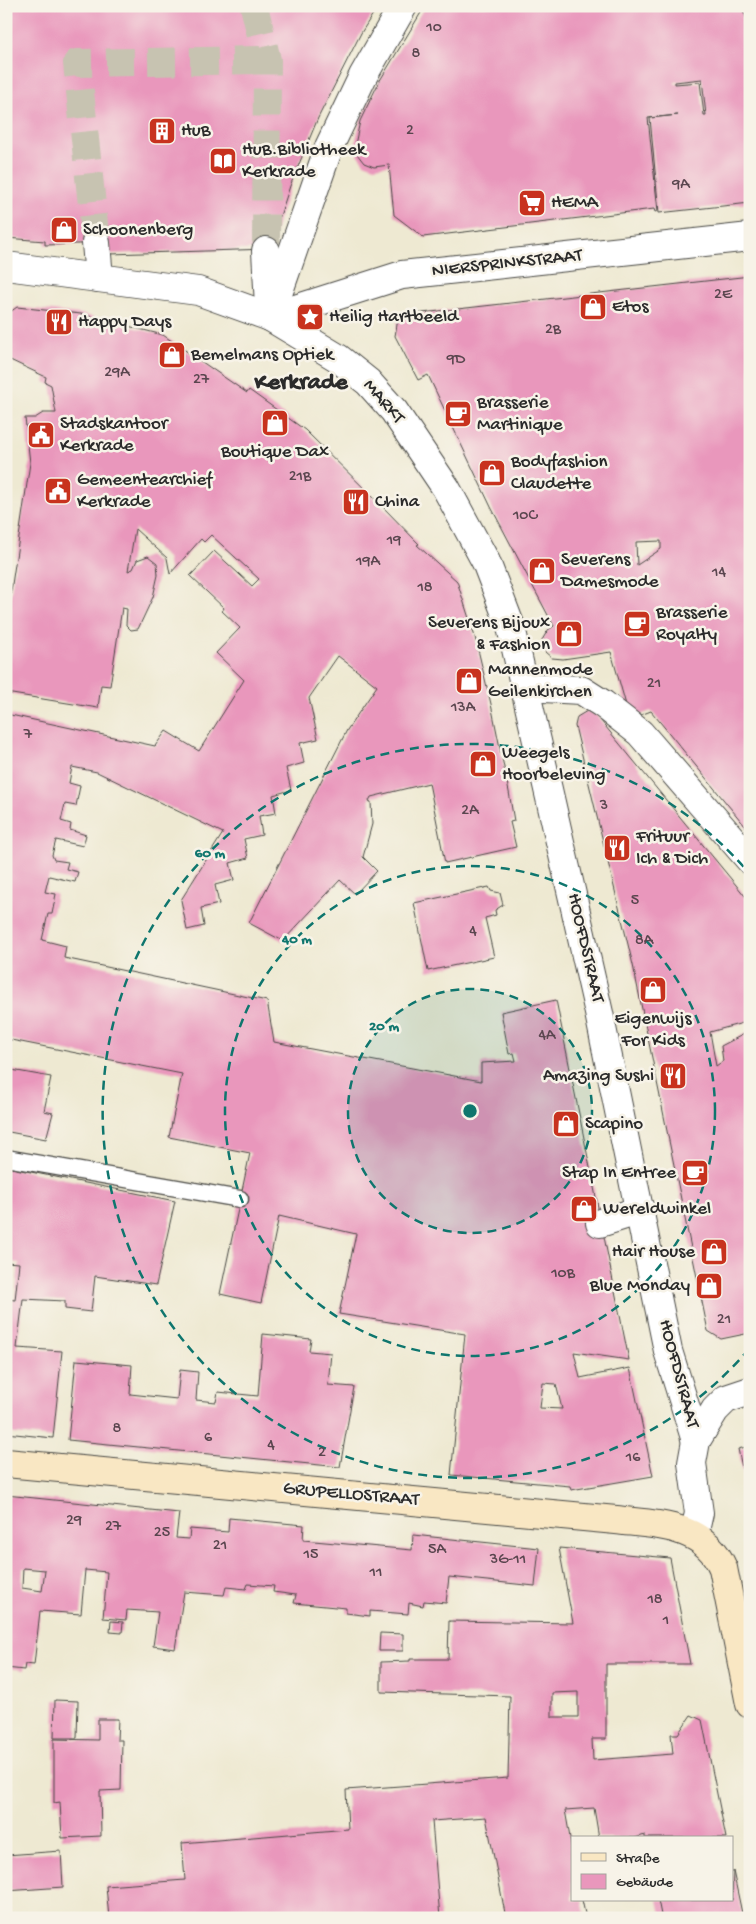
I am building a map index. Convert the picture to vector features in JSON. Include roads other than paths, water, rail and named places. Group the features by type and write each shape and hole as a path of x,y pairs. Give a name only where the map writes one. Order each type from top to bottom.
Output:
{"main road":[{"name":"GRUPELLOSTRAAT","path":"6,1463 616,1520 668,1526 694,1535"},
{"path":"694,1535 715,1552 723,1568 750,1704"}],"street":[{"path":"270,317 329,147 363,76 403,6"},
{"name":"NIERSPRINKSTRAAT","path":"270,317 402,275 750,236"},
{"path":"96,243 99,278"},
{"path":"266,251 270,317"},
{"name":"MARKT","path":"6,266 198,291 270,317 338,358 368,382 394,411 446,488 486,562 511,627 525,687"},
{"path":"525,687 581,690 640,733 750,860"},
{"name":"HOOFDSTRAAT","path":"525,687 641,1210 668,1350 696,1441 692,1463 699,1513 694,1535"},
{"path":"600,1223 641,1210"},
{"path":"696,1441 714,1410 726,1399 750,1391"}],"lane":[{"path":"6,1158 240,1199"}],"tunnel":[{"path":"254,6 267,60 266,251"},
{"path":"96,243 77,63 267,60"}],"place":[{"name":"HuB","path":"162,131"},
{"name":"HuB.Bibliotheek Kerkrade","path":"223,161"},
{"name":"HEMA","path":"532,203"},
{"name":"Schoonenberg","path":"64,230"},
{"name":"Etos","path":"593,307"},
{"name":"Heilig Hartbeeld","path":"310,317"},
{"name":"Happy Days","path":"59,322"},
{"name":"Bemelmans Optiek","path":"172,355"},
{"name":"Brasserie Martinique","path":"458,414"},
{"name":"Boutique Dax","path":"275,423"},
{"name":"Stadskantoor Kerkrade","path":"41,435"},
{"name":"Bodyfashion Claudette","path":"492,473"},
{"name":"Gemeentearchief Kerkrade","path":"58,491"},
{"name":"China","path":"356,502"},
{"name":"Severens Damesmode","path":"542,571"},
{"name":"Brasserie Royalty","path":"637,624"},
{"name":"Severens Bijoux & Fashion","path":"569,634"},
{"name":"Mannenmode Geilenkirchen","path":"469,681"},
{"name":"Weegels Hoorbeleving","path":"483,764"},
{"name":"Frituur Ich & Dich","path":"617,848"},
{"name":"Eigenwijs For Kids","path":"653,990"},
{"name":"Amazing Sushi","path":"673,1076"},
{"name":"Scapino","path":"566,1124"},
{"name":"Stap In Entree","path":"695,1173"},
{"name":"Wereldwinkel","path":"584,1209"},
{"name":"Hair House","path":"714,1252"},
{"name":"Blue Monday","path":"709,1286"}],"district":[{"name":"Kerkrade","path":"301,383"}]}
